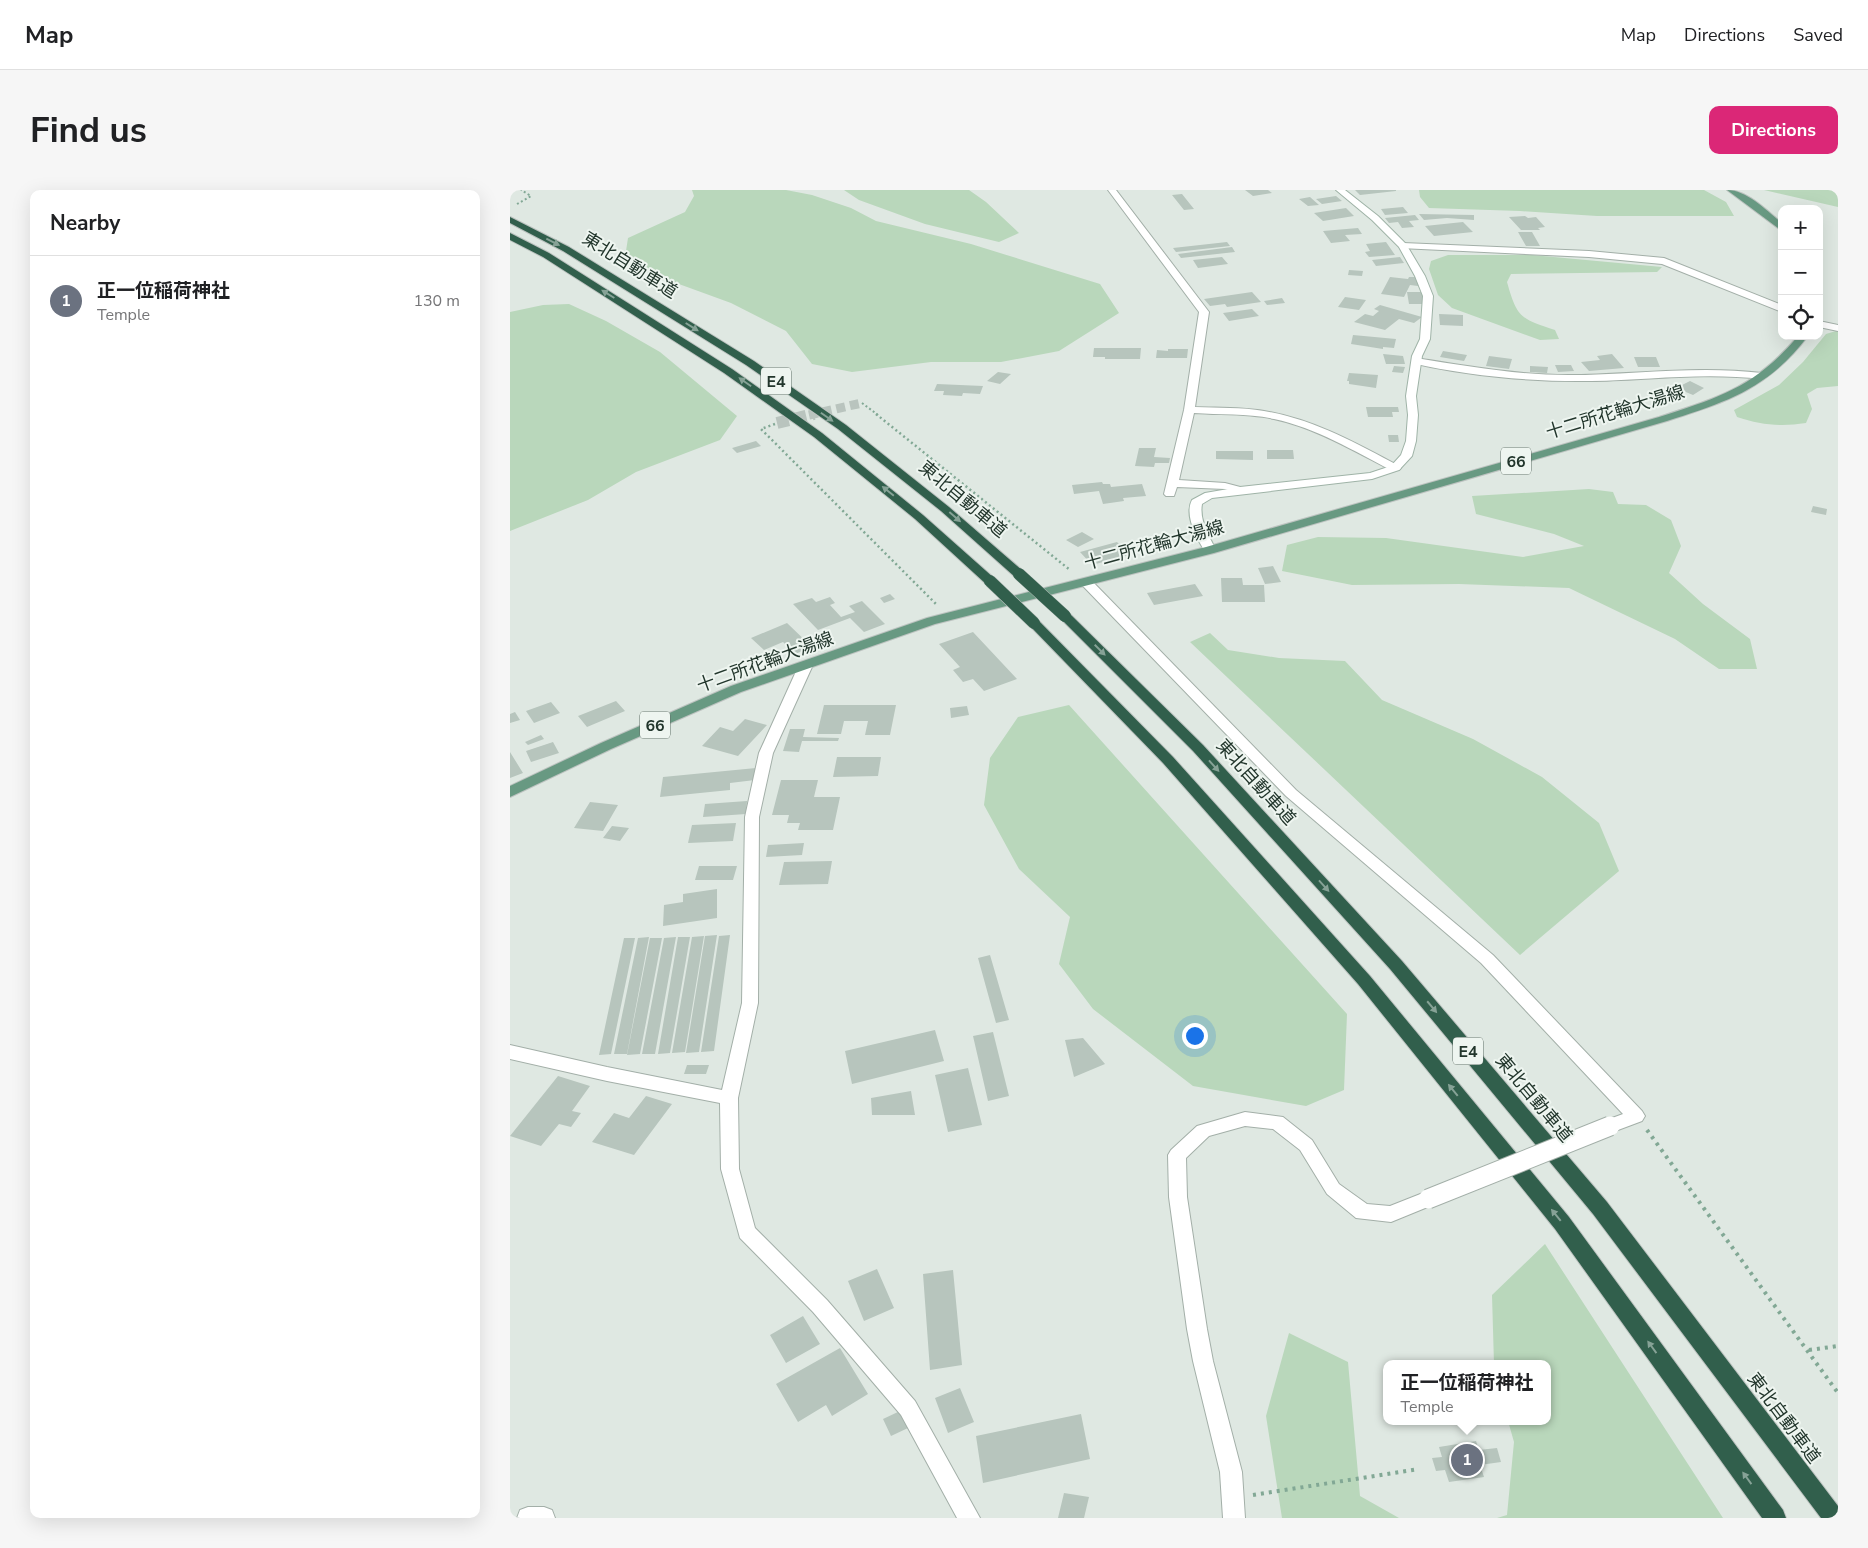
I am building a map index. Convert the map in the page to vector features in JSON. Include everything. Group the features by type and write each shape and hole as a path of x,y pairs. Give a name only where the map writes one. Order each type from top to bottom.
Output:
{"highway":[{"name":"東北自動車道","path":"510,220 566,249 758,368 842,427 945,509 1065,616 1198,748 1396,965 1600,1208 1834,1518"},
{"name":"東北自動車道","path":"510,236 546,255 705,355 818,434 920,517 1034,623 1168,760 1364,980 1562,1223 1775,1518"}],"main road":[{"path":"1731,190 1778,225"},
{"name":"十二所花輪大湯線","path":"510,792 606,746 736,689 805,667 948,616 1210,550 1664,418 1745,388 1792,350 1800,340"}],"street":[{"path":"1112,190 1204,312 1189,410 1172,489 1225,486 1240,490"},
{"path":"1210,550 1200,531 1194,509 1196,502 1208,495 1372,476 1395,468 1406,456 1411,441 1413,415 1411,396 1416,361 1425,338 1428,296 1420,276 1403,246 1375,218 1340,190"},
{"path":"1403,246 1588,254 1664,262 1778,307"},
{"path":"1823,325 1838,328"},
{"path":"1416,361 1505,375 1541,377 1621,376 1727,371 1762,376"},
{"path":"1189,410 1273,416 1301,423 1334,436 1395,468"},
{"path":"1086,582 1291,793 1487,959 1636,1116 1391,1214 1363,1212 1333,1189 1306,1145 1277,1122 1245,1119 1203,1131 1177,1155 1178,1197 1197,1329 1203,1361 1231,1472 1234,1518"},
{"path":"805,667 766,753 752,817 750,1003 729,1098 730,1169 747,1232 820,1306 908,1408 962,1501 969,1518"},
{"path":"510,1052 607,1074 729,1098"},
{"path":"528,1518 530,1516 544,1518"}],"path":[{"path":"517,204 531,196 521,190"},
{"path":"862,403 1086,582"},
{"path":"777,423 761,429 948,616"},
{"path":"1636,1116 1809,1350 1838,1393"},
{"path":"1809,1350 1838,1346"},
{"path":"1233,1498 1419,1469"}],"green space":[{"path":"692,190 786,190 812,195 851,208 876,221 971,244 1100,284 1119,313 1059,351 1001,362 931,362 852,372 812,364 786,331 731,303 624,264 628,238 685,212 694,196"},
{"path":"844,190 969,190 986,202 1019,233 999,242 925,224 859,200"},
{"path":"1419,190 1704,190 1726,202 1734,216 1597,216 1429,208 1420,197"},
{"path":"1764,190 1838,190 1838,207"},
{"path":"1448,255 1532,255 1662,267 1657,272 1511,274 1507,282 1518,310 1522,315 1535,323 1555,330 1559,339 1540,340 1452,308 1438,295 1429,269 1431,261"},
{"path":"569,304 606,321 660,352 737,416 720,440 636,472 588,500 510,531 510,312 543,305"},
{"path":"1838,331 1838,386 1817,388 1807,394 1812,409 1806,423 1771,424 1737,417 1734,410 1779,385 1803,362 1826,334"},
{"path":"1589,489 1613,492 1618,504 1646,505 1671,520 1681,546 1669,573 1703,604 1750,639 1757,669 1719,669 1675,639 1569,588 1459,584 1352,585 1282,571 1287,545 1318,537 1386,538 1523,557 1584,546 1554,534 1476,514 1472,496"},
{"path":"1210,633 1228,650 1279,658 1345,661 1382,700 1473,739 1542,777 1599,823 1619,871 1520,955 1190,642"},
{"path":"1069,705 1347,1014 1344,1090 1306,1106 1193,1086 1093,1009 1059,964 1070,917 1019,869 984,805 990,758 1018,717"},
{"path":"1545,1244 1723,1518 1497,1518 1507,1515 1514,1442 1509,1425 1551,1425 1551,1360 1494,1360 1492,1295"},
{"path":"1289,1333 1348,1362 1360,1496 1399,1518 1282,1518 1266,1416"}],"building":[{"path":"1245,190 1268,190 1272,193 1253,196"},
{"path":"1355,190 1396,190 1396,191 1360,195"},
{"path":"1182,194 1194,209 1184,210 1172,195"},
{"path":"1336,196 1342,201 1322,204 1316,199"},
{"path":"1310,197 1319,205 1308,206 1299,199"},
{"path":"1403,207 1408,213 1385,215 1381,209"},
{"path":"1346,208 1354,216 1323,221 1314,213"},
{"path":"1419,214 1474,215 1474,220 1447,218 1424,220"},
{"path":"1415,215 1419,220 1409,221 1414,227 1402,228 1398,222 1389,223 1385,218"},
{"path":"1525,216 1528,218 1536,217 1545,227 1538,228 1540,230 1521,230 1509,217"},
{"path":"1463,222 1473,232 1434,236 1425,226"},
{"path":"1358,228 1362,234 1345,235 1350,241 1331,243 1323,231"},
{"path":"1518,232 1532,232 1540,246 1526,246"},
{"path":"1227,242 1230,246 1176,252 1173,248"},
{"path":"1386,242 1395,255 1369,257 1365,252 1370,251 1366,244"},
{"path":"1232,247 1235,252 1181,258 1178,254"},
{"path":"1222,257 1228,264 1198,268 1193,260"},
{"path":"1400,257 1404,263 1376,266 1372,260"},
{"path":"1349,270 1363,271 1362,276 1348,275"},
{"path":"1390,277 1408,279 1409,277 1416,277 1420,282 1418,286 1410,285 1404,297 1381,294"},
{"path":"1252,292 1261,302 1227,307 1225,304 1210,306 1204,299"},
{"path":"1407,292 1422,292 1424,304 1409,304"},
{"path":"1345,297 1366,300 1359,310 1338,307"},
{"path":"1282,298 1285,303 1267,305 1264,301"},
{"path":"1380,305 1422,317 1414,323 1399,319 1385,330 1354,322 1365,314 1373,316 1379,311 1374,309"},
{"path":"1252,309 1259,316 1229,321 1223,313"},
{"path":"1439,314 1463,315 1463,326 1440,325"},
{"path":"1353,335 1396,339 1394,348 1383,347 1383,349 1351,344"},
{"path":"1094,348 1141,348 1140,359 1093,357"},
{"path":"1168,349 1188,349 1187,358 1156,358 1157,350 1168,351"},
{"path":"1443,351 1467,355 1464,361 1440,357"},
{"path":"1383,354 1403,356 1405,364 1386,364"},
{"path":"1612,354 1624,368 1589,371 1581,362 1600,360 1597,356"},
{"path":"1489,356 1512,359 1509,369 1486,366"},
{"path":"1634,357 1656,357 1660,367 1638,367"},
{"path":"1555,365 1571,365 1574,371 1558,372"},
{"path":"1394,366 1405,367 1403,373 1392,372"},
{"path":"1530,366 1548,367 1547,373 1530,372"},
{"path":"998,372 1011,374 1000,384 987,381"},
{"path":"1349,373 1378,375 1376,388 1349,384 1349,381 1347,381"},
{"path":"1690,381 1704,388 1693,395 1676,388"},
{"path":"937,384 983,386 980,394 963,393 962,396 943,395 944,391 934,391"},
{"path":"1366,407 1398,407 1399,412 1392,412 1393,417 1368,417"},
{"path":"1388,435 1398,435 1399,442 1389,442"},
{"path":"756,441 761,446 737,453 732,448"},
{"path":"1139,448 1156,448 1154,457 1170,458 1169,463 1155,463 1154,467 1135,466"},
{"path":"1267,450 1293,450 1294,459 1267,459"},
{"path":"1216,451 1253,451 1253,460 1216,459"},
{"path":"1102,482 1103,484 1110,484 1111,487 1142,484 1146,496 1123,498 1124,501 1103,504 1099,491 1074,494 1072,485"},
{"path":"1813,506 1827,509 1826,515 1811,512"},
{"path":"1082,532 1094,539 1078,547 1066,540"},
{"path":"1117,542 1129,555 1092,565 1080,552"},
{"path":"1273,566 1281,582 1265,584 1258,568"},
{"path":"1221,578 1242,578 1243,585 1264,585 1265,602 1222,602"},
{"path":"1195,584 1203,596 1154,605 1147,593"},
{"path":"890,594 895,599 884,603 880,598"},
{"path":"830,597 835,603 830,605 841,617 855,612 849,606 862,601 885,624 864,632 850,618 818,630 793,604 812,598 816,602"},
{"path":"787,623 812,647 795,654 783,642 764,650 751,638"},
{"path":"973,632 1017,679 984,691 973,679 963,682 953,670 960,667 939,644"},
{"path":"616,701 625,711 587,727 578,716"},
{"path":"551,702 560,713 534,723 526,711"},
{"path":"824,705 896,705 890,735 865,735 868,721 844,721 841,734 817,734"},
{"path":"967,706 969,715 951,718 950,708"},
{"path":"515,712 520,720 510,723 510,714"},
{"path":"745,719 767,725 738,756 702,746 720,727 733,731"},
{"path":"790,729 805,729 803,737 839,738 838,741 802,741 799,752 783,751"},
{"path":"541,735 544,739 528,745 525,742"},
{"path":"553,742 559,753 531,762 526,751"},
{"path":"510,752 523,773 510,778"},
{"path":"837,757 881,757 878,776 833,777"},
{"path":"756,768 755,780 730,783 730,790 660,797 663,777"},
{"path":"781,780 818,780 814,797 840,797 833,830 798,830 800,823 787,823 789,815 772,815"},
{"path":"747,801 746,814 703,817 705,804"},
{"path":"590,802 618,805 603,831 574,828"},
{"path":"736,823 733,841 688,843 692,825"},
{"path":"612,826 629,828 620,841 603,838"},
{"path":"804,843 802,855 766,857 768,845"},
{"path":"832,861 828,884 779,885 784,862"},
{"path":"699,866 737,866 733,880 695,880"},
{"path":"717,889 717,918 663,926 664,905 683,902 683,894"},
{"path":"717,935 699,1052 686,1053 705,936"},
{"path":"730,935 714,1051 701,1052 719,936"},
{"path":"704,936 685,1052 672,1053 692,937"},
{"path":"649,937 627,1054 614,1054 638,938"},
{"path":"676,937 655,1054 642,1054 664,938"},
{"path":"678,937 690,937 670,1053 658,1054"},
{"path":"624,938 635,938 611,1054 599,1055"},
{"path":"650,938 662,938 640,1054 627,1055"},
{"path":"990,955 1009,1020 996,1023 978,958"},
{"path":"935,1030 944,1061 852,1084 845,1051"},
{"path":"993,1032 1009,1096 988,1101 973,1036"},
{"path":"1083,1038 1105,1064 1074,1077 1065,1040"},
{"path":"687,1065 709,1065 706,1074 684,1074"},
{"path":"968,1068 982,1125 948,1132 935,1075"},
{"path":"558,1076 590,1086 572,1111 581,1113 571,1127 559,1124 541,1146 510,1136"},
{"path":"911,1091 915,1115 872,1115 871,1098"},
{"path":"646,1096 672,1104 634,1155 592,1142 614,1113 629,1118"},
{"path":"877,1269 894,1308 864,1321 848,1281"},
{"path":"953,1270 962,1365 930,1370 923,1274"},
{"path":"803,1316 820,1344 786,1363 770,1335"},
{"path":"840,1348 868,1394 832,1416 826,1405 798,1422 776,1384"},
{"path":"960,1388 974,1422 948,1433 935,1398"},
{"path":"900,1411 908,1428 891,1436 883,1419"},
{"path":"1081,1414 1090,1459 983,1483 976,1436"},
{"path":"1476,1441 1479,1450 1497,1448 1501,1462 1480,1465 1484,1477 1449,1482 1445,1470 1436,1471 1432,1458 1442,1457 1439,1447"},
{"path":"1064,1493 1089,1497 1084,1518 1058,1518"}],"tunnel":[{"path":"809,415 862,403"},
{"path":"777,423 814,414"}],"place":[{"name":"正一位稲荷神社","path":"1467,1460"}]}
